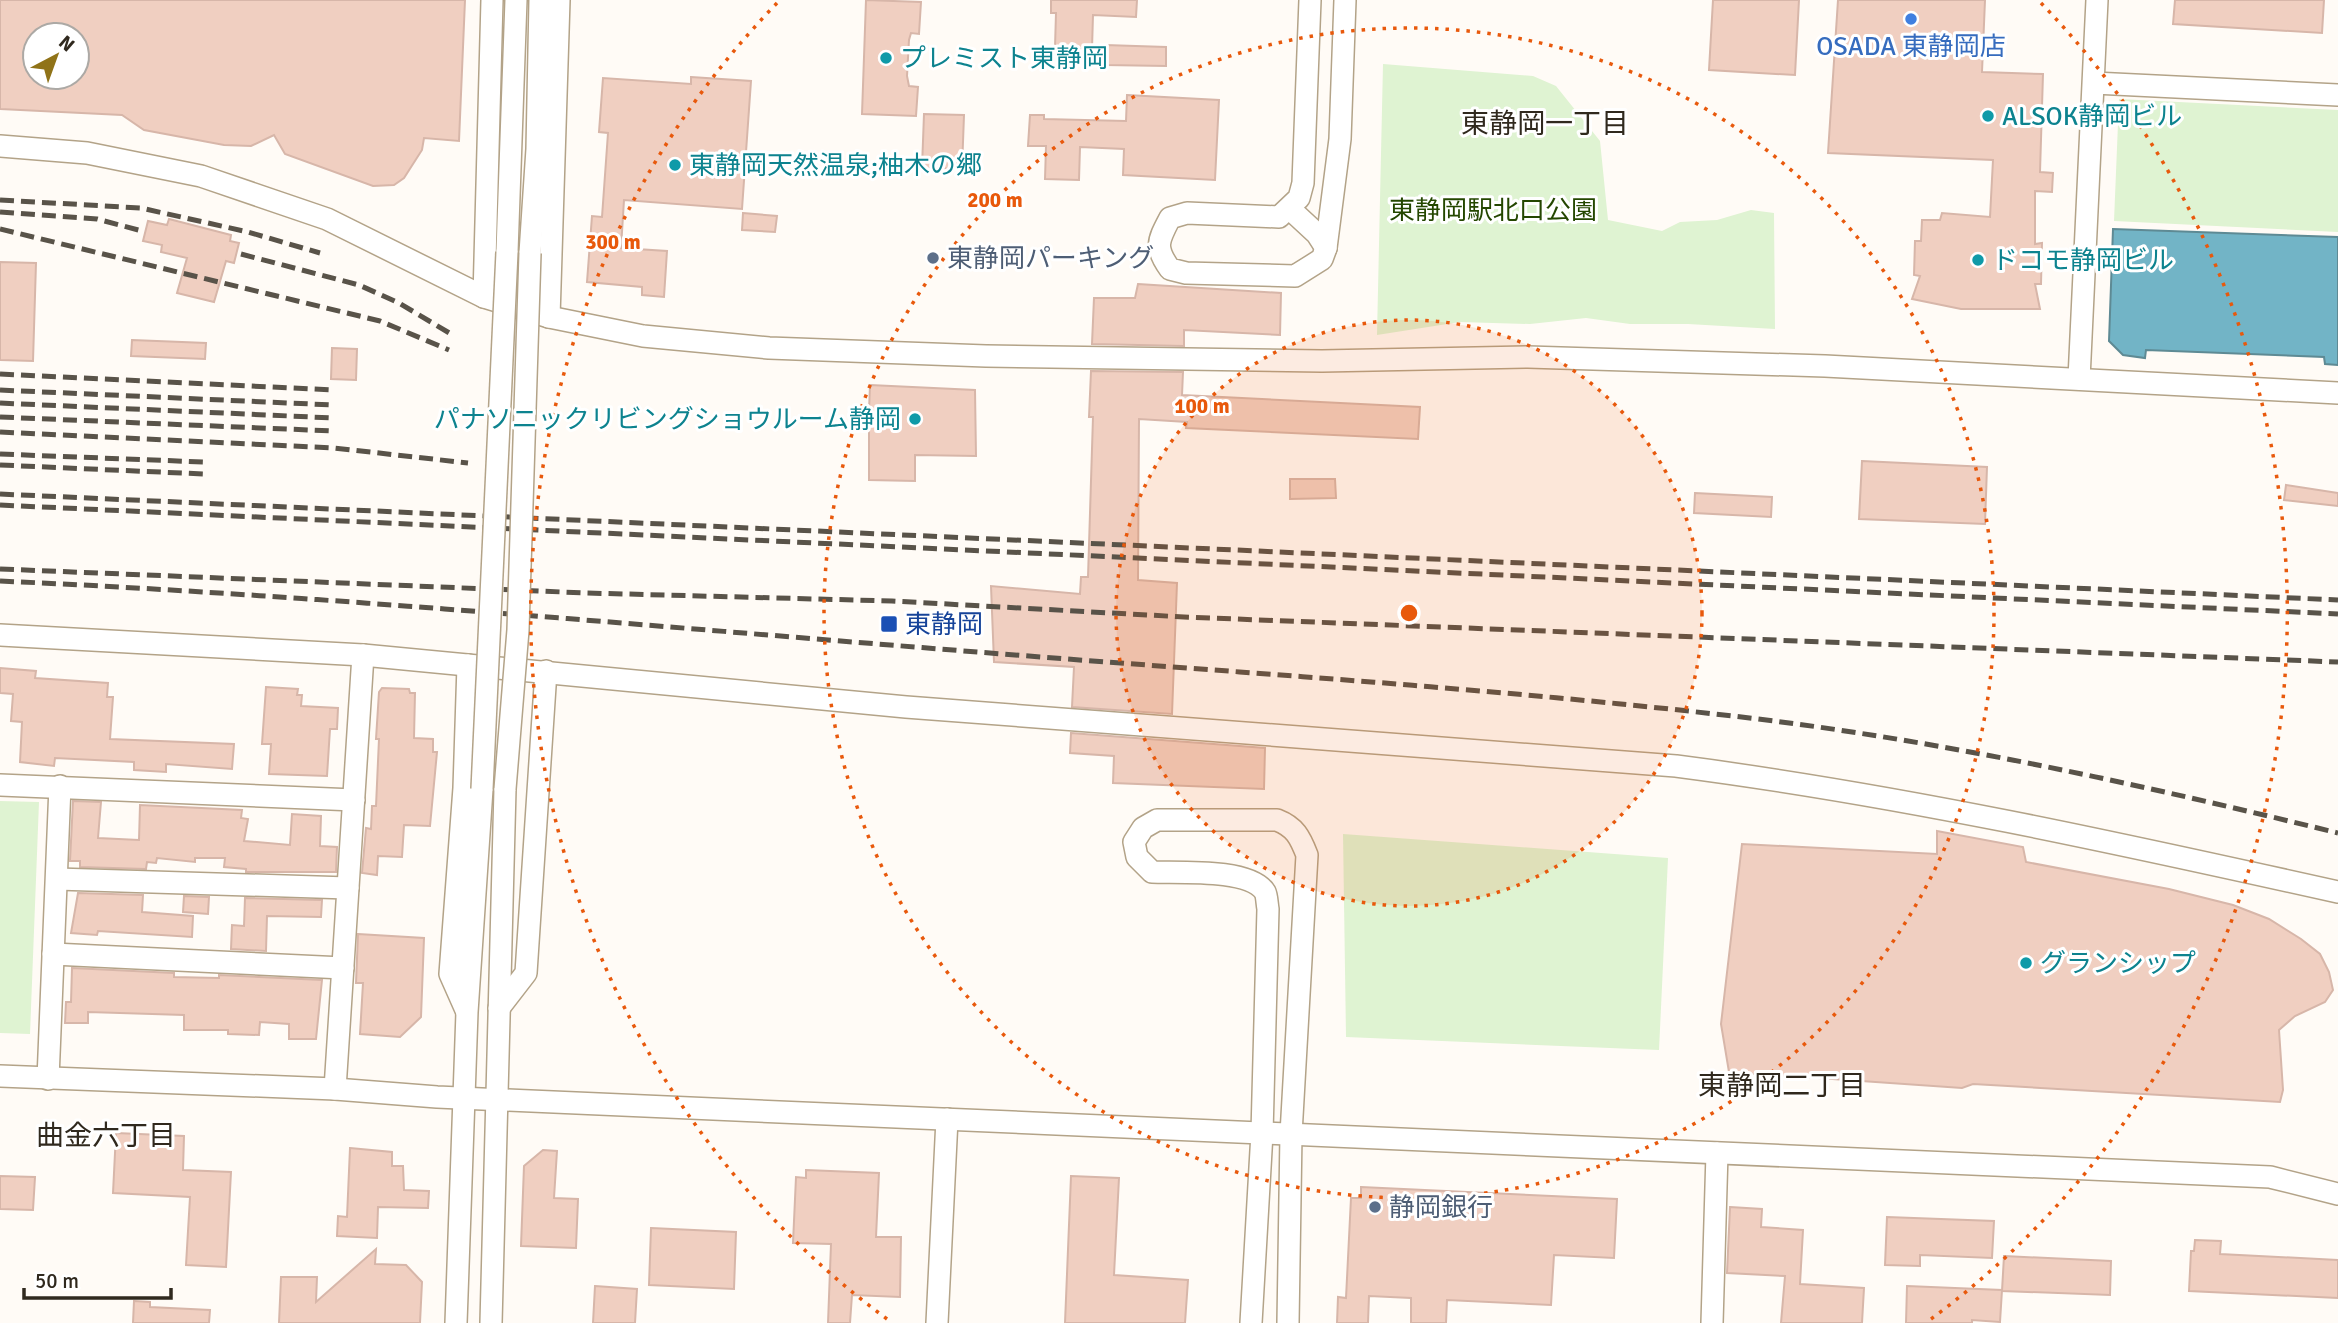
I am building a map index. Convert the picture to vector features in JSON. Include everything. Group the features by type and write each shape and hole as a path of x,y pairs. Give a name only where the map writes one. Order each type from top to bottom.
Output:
{"street":[{"path":"484,296 492,0"},
{"path":"456,1323 467,1012 482,789 508,252 516,0"},
{"path":"491,1323 505,789 517,630 530,253 537,149 540,0"},
{"path":"549,317 559,0"},
{"path":"1310,0 1305,164 1299,198 1279,217 1186,213 1170,218 1158,242 1161,257 1170,270 1186,273 1295,276 1322,259 1326,248 1340,139 1345,0"},
{"path":"2079,379 2097,0"},
{"path":"2094,83 2338,94"},
{"path":"0,146 87,153 201,176 327,219 484,296 549,317 643,336 848,352 1322,361 1528,357 1825,366 2338,393"},
{"path":"1290,209 1317,234 1326,248"},
{"path":"0,635 363,655 906,707 1689,767 1891,797 2029,823 2338,892"},
{"path":"335,1089 363,655"},
{"path":"467,1012 450,974 464,788 468,665"},
{"path":"499,1007 526,973 545,671"},
{"path":"0,785 354,800"},
{"path":"48,1079 60,786"},
{"path":"1251,1323 1262,1133 1268,909 1265,893 1254,882 1229,875 1152,872 1137,857 1134,842 1143,828 1157,820 1277,820 1290,825 1300,837 1307,855 1291,1134 1288,1323"},
{"path":"57,879 348,888"},
{"path":"54,954 343,968"},
{"path":"0,1076 2270,1177 2338,1194"},
{"path":"937,1323 947,1119"},
{"path":"1712,1323 1717,1153"}],"green space":[{"name":"東静岡駅北口公園","path":"1383,64 1533,76 1556,86 1600,141 1608,220 1662,231 1680,222 1717,220 1751,210 1774,213 1775,329 1630,324 1586,318 1530,324 1460,322 1377,335"},
{"path":"2119,99 2338,110 2338,232 2114,221"},
{"path":"0,801 39,802 30,1034 0,1033"},
{"path":"1343,834 1668,858 1659,1050 1346,1037"}],"water":[{"path":"2113,229 2338,237 2338,365 2325,364 2324,357 2146,350 2145,358 2123,355 2109,341"}],"building":[{"path":"0,0 465,0 459,141 424,138 422,150 404,178 394,185 373,186 285,154 274,135 251,146 224,145 144,130 122,115 0,109"},
{"name":"プレミスト東静岡","path":"866,0 921,2 919,34 911,33 909,40 907,76 909,86 918,87 916,116 862,114"},
{"path":"1051,0 1137,0 1136,17 1093,15 1092,49 1055,47 1056,13 1051,13"},
{"path":"1713,0 1799,0 1795,75 1709,70"},
{"path":"1838,0 1985,0 1982,72 2043,74 2040,172 2053,173 2052,192 2035,191 2035,244 2042,243 2041,284 2035,284 2040,309 1961,309 1912,299 1920,276 1914,275 1915,241 1921,241 1922,220 1940,220 1942,213 1990,217 1993,160 1828,153"},
{"path":"2175,0 2324,0 2322,33 2173,24"},
{"path":"1105,45 1166,47 1166,66 1105,65"},
{"name":"東静岡天然温泉;柚木の郷","path":"691,77 751,81 742,209 624,200 621,248 667,251 664,297 642,295 642,287 587,282 592,216 602,217 608,133 599,132 603,78 691,84"},
{"path":"1127,95 1219,100 1215,180 1123,175 1124,149 1080,147 1079,180 1045,179 1046,146 1028,146 1030,115 1044,115 1044,119 1126,121"},
{"path":"924,114 964,115 962,169 922,168"},
{"path":"743,213 777,216 775,232 742,230"},
{"path":"169,219 231,235 230,241 239,243 234,263 226,261 214,302 177,293 187,258 161,252 162,245 143,241 148,221 167,225"},
{"path":"0,262 36,263 33,361 0,360"},
{"path":"1138,284 1281,293 1280,335 1184,330 1184,346 1092,344 1094,298 1135,298"},
{"path":"132,340 206,343 205,359 131,356"},
{"path":"332,348 357,349 356,380 331,379"},
{"path":"1091,371 1183,372 1182,395 1420,407 1418,439 1186,428 1187,422 1139,419 1138,580 1177,583 1172,714 1072,707 1074,667 994,662 991,586 1080,594 1081,577 1088,577 1093,417 1089,417"},
{"name":"パナソニックリビングショウルーム静岡","path":"870,385 975,390 976,456 915,455 915,481 869,480 869,428 856,427 856,411 869,411"},
{"path":"1862,461 1987,467 1985,524 1859,519"},
{"path":"1290,479 1335,479 1336,498 1290,499"},
{"path":"2286,485 2338,493 2338,506 2284,500"},
{"path":"1695,493 1772,497 1771,517 1694,513"},
{"path":"0,668 36,671 35,678 108,683 107,697 113,697 110,739 234,744 232,769 166,764 166,772 134,770 134,762 55,758 54,766 20,762 22,722 11,721 13,694 0,693"},
{"path":"266,687 298,689 297,695 302,695 301,706 338,708 337,729 330,729 327,776 269,774 271,744 262,744"},
{"path":"382,688 409,689 410,693 415,693 414,738 433,739 433,752 437,752 430,826 404,825 402,857 378,856 377,875 362,873 366,828 371,829 372,806 376,806 379,739 376,739 379,692"},
{"path":"1071,733 1265,748 1264,789 1113,783 1114,756 1070,753"},
{"path":"73,801 101,802 98,838 139,840 140,805 242,810 241,818 248,819 244,841 290,845 292,814 321,816 320,846 337,847 336,872 246,872 246,869 224,867 225,858 195,858 195,862 157,858 156,863 147,862 146,869 80,867 80,861 70,861"},
{"name":"グランシップ","path":"1937,831 2023,847 2026,862 2169,889 2233,905 2269,919 2320,954 2329,972 2333,990 2325,1002 2295,1016 2279,1030 2283,1090 2280,1102 1973,1084 1962,1088 1729,1072 1721,1024 1742,844 1937,854"},
{"path":"78,893 143,895 142,912 193,916 192,937 98,931 97,935 71,933"},
{"path":"184,896 209,897 208,914 183,912"},
{"path":"245,898 322,900 321,917 267,916 266,951 231,949 232,925 244,926"},
{"path":"358,934 424,938 421,1017 400,1037 360,1034 363,983 356,983"},
{"path":"72,968 174,973 174,977 219,978 219,975 322,980 316,1039 289,1039 289,1024 260,1022 259,1035 228,1034 228,1030 184,1030 184,1015 88,1012 88,1023 65,1023 66,1002 71,1002"},
{"path":"116,1133 184,1136 183,1170 231,1172 226,1267 186,1265 190,1197 113,1193"},
{"path":"350,1148 392,1152 392,1166 403,1166 404,1190 429,1191 428,1208 378,1207 377,1238 337,1236 338,1216 347,1217"},
{"path":"543,1150 557,1151 554,1198 578,1199 576,1248 521,1246 524,1166"},
{"path":"806,1170 879,1173 876,1237 901,1237 900,1297 852,1295 850,1323 828,1323 831,1244 793,1243 796,1177 806,1178"},
{"path":"0,1176 35,1177 33,1210 0,1209"},
{"path":"1071,1176 1119,1178 1114,1275 1188,1280 1185,1323 1065,1323"},
{"path":"1361,1187 1617,1199 1614,1258 1554,1255 1551,1305 1447,1300 1446,1323 1411,1323 1411,1298 1369,1296 1368,1323 1337,1323 1338,1297 1346,1298 1351,1198 1361,1198"},
{"path":"1730,1207 1762,1209 1761,1227 1803,1230 1800,1284 1864,1288 1862,1323 1781,1323 1785,1276 1727,1273"},
{"path":"1887,1217 1994,1221 1992,1258 1920,1255 1920,1266 1885,1265"},
{"path":"651,1228 736,1232 734,1289 649,1285"},
{"path":"2195,1240 2221,1241 2220,1254 2338,1260 2338,1298 2189,1291 2191,1251 2194,1251"},
{"path":"376,1249 375,1264 406,1265 422,1282 420,1323 279,1323 281,1277 317,1277 316,1302"},
{"path":"2004,1256 2111,1261 2110,1295 2002,1291"},
{"path":"595,1286 637,1289 635,1323 593,1323"},
{"path":"1907,1286 2002,1290 2000,1322 1972,1320 1972,1323 1906,1323"},
{"path":"134,1301 150,1302 150,1307 210,1310 209,1323 133,1323"}],"railway":[{"path":"0,200 141,208 248,232 320,253"},
{"path":"0,212 97,219 142,231"},
{"path":"0,229 380,321 449,350"},
{"path":"241,254 359,285 399,303 451,334"},
{"path":"0,374 335,390"},
{"path":"0,390 333,405"},
{"path":"0,403 334,418"},
{"path":"0,417 333,431"},
{"path":"0,432 334,448 468,463"},
{"path":"0,454 203,462"},
{"path":"0,465 204,474"},
{"path":"0,494 2338,600"},
{"path":"0,505 2338,614"},
{"path":"0,569 587,593 892,601 1184,617 2338,662"},
{"path":"0,581 502,613 1664,708 1831,729 1977,753 2050,767 2338,833"}],"place":[{"name":"OSADA 東静岡店","path":"1911,19"},
{"name":"プレミスト東静岡","path":"886,58"},
{"name":"ALSOK静岡ビル","path":"1988,116"},
{"name":"東静岡天然温泉;柚木の郷","path":"675,165"},
{"name":"東静岡パーキング","path":"933,258"},
{"name":"ドコモ静岡ビル","path":"1978,260"},
{"name":"パナソニックリビングショウルーム静岡","path":"915,419"},
{"name":"東静岡","path":"889,624"},
{"name":"グランシップ","path":"2026,963"},
{"name":"静岡銀行","path":"1375,1207"}],"district":[{"name":"東静岡一丁目","path":"1545,123"},
{"name":"東静岡二丁目","path":"1782,1085"},
{"name":"曲金六丁目","path":"106,1135"}]}
